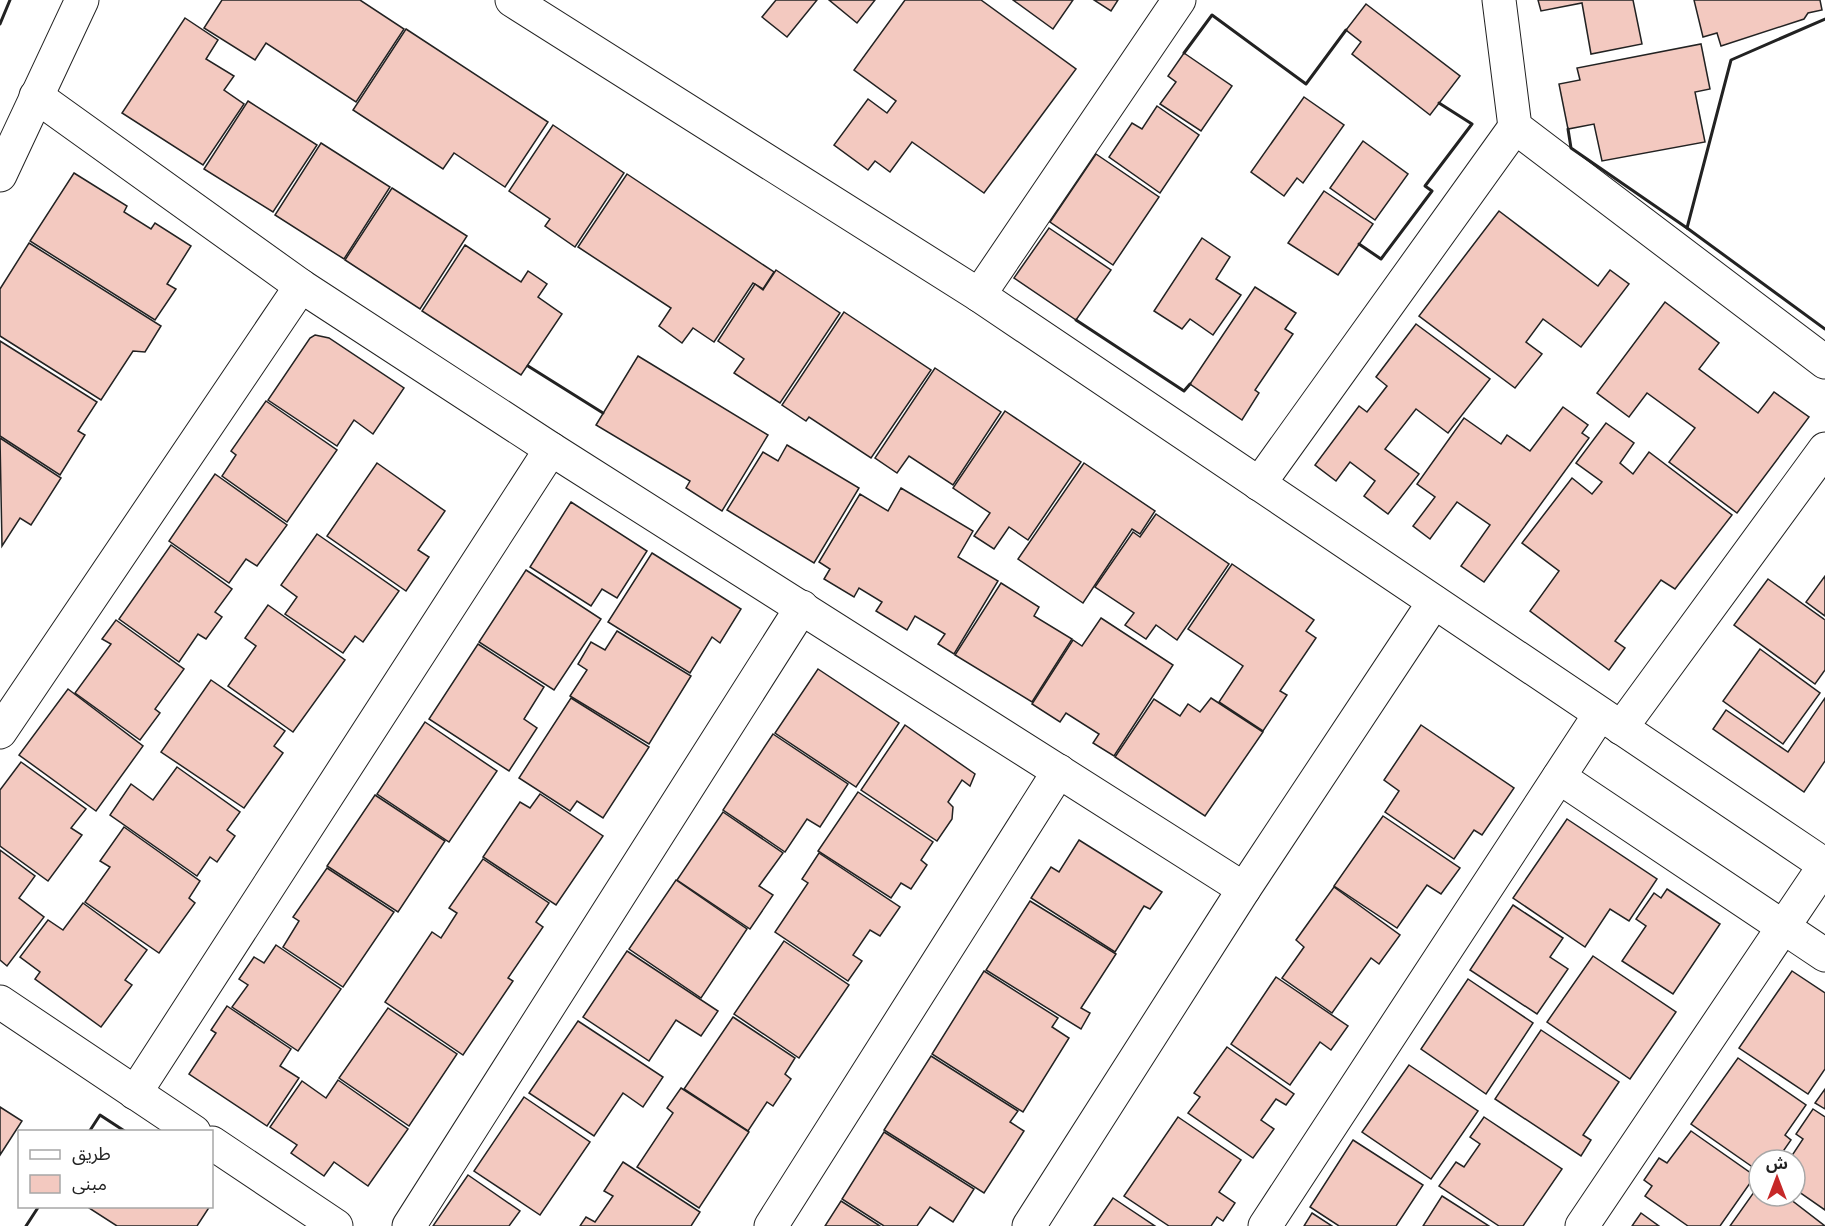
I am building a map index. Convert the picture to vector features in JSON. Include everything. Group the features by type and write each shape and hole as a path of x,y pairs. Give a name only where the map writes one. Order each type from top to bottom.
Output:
{"street":[{"path":"2,164 82,0"},
{"path":"512,0 979,295 1825,865 1582,1226"},
{"path":"979,295 1179,0"},
{"path":"1259,484 1515,127 1499,0"},
{"path":"36,96 301,286 551,449 1244,890"},
{"path":"1515,127 1825,362"},
{"path":"0,732 301,286"},
{"path":"135,1093 551,449"},
{"path":"1265,1226 1559,777 1611,721 1825,449"},
{"path":"1029,1226 1244,890 1434,602"},
{"path":"409,1226 802,607"},
{"path":"771,1226 1059,771"},
{"path":"1559,777 1825,955"},
{"path":"0,1002 192,1130"},
{"path":"213,1144 336,1226"}],"building":[{"path":"222,0 360,0 404,29 356,102 266,43 255,60 204,28"},
{"path":"776,0 817,0 787,37 762,17"},
{"path":"829,0 875,0 857,23"},
{"path":"905,0 981,0 1076,69 984,193 912,142 890,172 875,161 868,170 834,145 868,99 887,113 896,101 854,70"},
{"path":"1013,0 1073,0 1053,29"},
{"path":"1094,0 1118,0 1111,11"},
{"path":"1538,0 1633,0 1642,44 1591,54 1582,3 1541,11"},
{"path":"1694,0 1820,0 1822,10 1808,13 1804,19 1721,46 1717,33 1703,37"},
{"path":"1366,4 1460,76 1430,115 1352,54 1361,42 1346,30"},
{"path":"185,18 218,40 206,59 234,76 224,90 244,104 203,165 122,113"},
{"path":"406,29 548,122 505,187 454,153 443,169 353,110"},
{"path":"1701,44 1710,89 1695,92 1705,142 1602,161 1594,124 1568,129 1559,84 1580,80 1577,68"},
{"path":"1184,53 1232,86 1201,131 1160,104 1176,82 1168,76"},
{"path":"1304,97 1344,125 1303,183 1297,178 1284,196 1251,172"},
{"path":"248,101 317,145 273,212 204,169"},
{"path":"1157,106 1199,135 1160,193 1109,157 1132,123 1142,129"},
{"path":"553,125 624,173 575,247 545,226 550,219 509,191"},
{"path":"1363,141 1408,174 1375,220 1330,188"},
{"path":"321,143 390,187 344,259 275,215"},
{"path":"1096,154 1159,197 1113,265 1050,222"},
{"path":"74,173 127,206 124,212 151,229 155,223 191,246 167,284 176,289 155,320 30,241"},
{"path":"627,174 774,272 763,289 753,283 714,342 693,328 682,343 659,326 671,308 578,247"},
{"path":"392,188 467,236 420,309 345,260"},
{"path":"1324,191 1373,224 1338,275 1288,243"},
{"path":"1499,211 1598,286 1610,270 1629,284 1581,347 1543,319 1526,342 1542,354 1515,388 1419,316"},
{"path":"1049,228 1111,270 1076,320 1014,278"},
{"path":"1202,238 1230,257 1216,279 1241,295 1213,335 1190,319 1182,329 1154,311"},
{"path":"29,243 161,326 145,352 133,351 101,400 0,336 0,289"},
{"path":"465,245 521,282 528,271 547,284 538,297 562,314 521,375 422,311"},
{"path":"776,270 840,313 780,403 734,373 744,359 718,341 755,284 763,290"},
{"path":"1255,287 1296,313 1285,329 1293,334 1255,390 1259,393 1242,420 1190,384"},
{"path":"1665,302 1719,343 1699,369 1758,413 1774,392 1809,417 1737,513 1669,462 1695,428 1647,393 1629,417 1597,393"},
{"path":"844,312 931,370 871,458 809,417 806,421 782,405"},
{"path":"1416,324 1490,379 1448,433 1416,409 1385,449 1419,474 1388,514 1364,496 1375,481 1350,462 1336,481 1315,465 1359,406 1367,412 1387,386 1376,377"},
{"path":"315,335 329,338 404,388 373,434 354,420 337,446 268,400 310,338"},
{"path":"0,341 97,402 78,431 85,435 60,475 0,436"},
{"path":"638,356 768,435 722,511 686,488 690,481 596,425"},
{"path":"935,368 1001,412 953,485 909,456 897,473 875,458"},
{"path":"266,401 337,450 287,522 222,476 236,455 231,451"},
{"path":"1563,407 1588,425 1582,433 1589,438 1484,582 1461,566 1490,525 1457,502 1430,539 1413,526 1435,497 1417,484 1464,418 1501,444 1507,435 1530,451"},
{"path":"1005,411 1081,462 1028,540 1009,527 994,549 974,536 990,513 953,488"},
{"path":"1606,423 1634,443 1620,463 1633,474 1649,452 1732,515 1675,589 1661,580 1615,641 1625,648 1609,670 1530,611 1559,571 1522,543 1572,478 1592,494 1602,482 1576,463"},
{"path":"0,438 61,478 31,525 20,518 2,546"},
{"path":"787,445 859,488 814,563 727,510 763,452 778,461"},
{"path":"377,463 445,511 418,550 429,557 406,591 327,536"},
{"path":"1084,463 1155,511 1140,534 1132,529 1083,603 1018,559"},
{"path":"215,474 287,525 257,566 246,559 229,583 169,541"},
{"path":"901,488 973,531 958,557 998,581 954,654 938,644 945,634 915,616 907,630 876,611 882,602 859,588 854,597 824,579 830,569 819,562 860,494 888,511"},
{"path":"571,502 647,551 617,598 602,589 591,606 530,567"},
{"path":"1156,514 1229,564 1177,640 1156,625 1146,639 1125,625 1134,613 1095,587 1133,532 1140,537"},
{"path":"317,534 399,591 363,642 355,636 343,653 285,614 297,597 281,585"},
{"path":"171,545 232,589 215,612 222,617 206,639 198,634 179,662 119,619"},
{"path":"652,553 741,609 720,643 712,637 690,673 608,622"},
{"path":"1232,564 1314,620 1306,631 1316,638 1280,691 1287,695 1263,731 1219,702 1243,666 1188,629"},
{"path":"526,570 601,619 554,690 479,642"},
{"path":"1825,576 1825,616 1806,602"},
{"path":"1768,579 1825,620 1825,670 1815,684 1734,625"},
{"path":"1001,583 1039,607 1034,616 1072,639 1032,702 955,655"},
{"path":"268,605 345,660 293,732 228,686 256,646 245,638"},
{"path":"1101,618 1173,665 1114,756 1093,743 1099,734 1066,713 1060,722 1032,704 1073,640 1082,646"},
{"path":"116,620 184,669 155,709 160,713 140,740 75,693 111,644 102,639"},
{"path":"617,631 691,676 649,744 570,696 587,670 578,664 591,642 605,650"},
{"path":"478,644 544,687 524,719 537,728 509,771 429,719"},
{"path":"1760,649 1820,693 1783,744 1723,701"},
{"path":"818,669 899,723 856,787 775,733"},
{"path":"211,680 285,731 274,746 283,753 244,808 161,752"},
{"path":"68,689 143,746 96,811 19,755"},
{"path":"571,698 649,747 603,818 577,801 570,811 519,778"},
{"path":"1211,698 1263,732 1205,816 1115,757 1154,699 1180,716 1188,704 1200,712"},
{"path":"1825,698 1825,761 1804,792 1713,729 1726,710 1788,752"},
{"path":"425,722 497,771 449,842 377,794"},
{"path":"905,725 975,774 970,786 962,780 948,802 953,807 952,819 937,841 861,790"},
{"path":"1421,725 1514,788 1482,835 1474,830 1454,859 1385,812 1399,791 1384,780"},
{"path":"773,734 848,784 820,827 807,819 785,852 723,810"},
{"path":"21,762 86,809 71,828 82,835 48,881 0,846 0,790"},
{"path":"177,767 240,812 227,830 235,836 217,862 210,857 197,876 110,815 131,784 153,800"},
{"path":"858,792 933,842 921,860 927,865 911,889 901,883 891,898 818,851"},
{"path":"540,794 603,836 556,905 483,857 520,802 530,808"},
{"path":"375,795 445,841 398,912 327,866"},
{"path":"723,812 783,853 759,886 773,895 750,929 677,880"},
{"path":"1383,816 1460,868 1441,894 1427,885 1397,928 1334,886"},
{"path":"1567,819 1657,879 1629,921 1610,909 1585,947 1513,898"},
{"path":"124,827 200,881 189,898 195,903 159,953 85,902 110,867 100,861"},
{"path":"1079,840 1162,892 1150,909 1144,906 1115,952 1031,898 1051,867 1059,872"},
{"path":"0,850 35,876 19,898 44,917 7,966 0,960"},
{"path":"819,853 900,907 880,936 870,930 853,955 862,961 848,981 775,932 808,883 802,879"},
{"path":"483,859 549,903 536,922 543,927 508,978 513,981 463,1055 385,1002 432,932 441,938 457,913 449,908"},
{"path":"327,868 394,912 343,987 283,947 299,921 293,917"},
{"path":"676,880 747,929 701,998 629,949"},
{"path":"1334,887 1400,935 1379,964 1371,958 1332,1013 1282,978 1304,947 1296,940"},
{"path":"1667,889 1720,924 1673,994 1622,961 1646,926 1636,919 1654,893 1661,898"},
{"path":"1030,901 1116,954 1081,1008 1090,1013 1081,1029 986,970"},
{"path":"83,903 147,950 125,980 132,985 101,1027 35,979 40,972 20,957 48,920 63,930"},
{"path":"1513,905 1563,938 1550,957 1568,969 1537,1014 1470,970"},
{"path":"784,941 849,985 799,1058 734,1014"},
{"path":"276,945 341,989 298,1051 232,1007 248,985 239,979 254,957 264,963"},
{"path":"627,951 718,1011 701,1036 676,1020 649,1061 583,1017"},
{"path":"1593,956 1676,1012 1630,1079 1547,1022"},
{"path":"984,971 1058,1018 1052,1027 1069,1038 1023,1112 932,1054"},
{"path":"1792,971 1825,993 1825,1069 1808,1094 1739,1048"},
{"path":"1276,977 1348,1026 1331,1050 1320,1042 1290,1085 1231,1044"},
{"path":"1468,979 1533,1023 1486,1094 1421,1049"},
{"path":"227,1006 291,1049 280,1066 299,1078 267,1126 189,1074 216,1033 211,1030"},
{"path":"388,1008 457,1054 409,1126 339,1078"},
{"path":"733,1017 795,1058 785,1074 791,1079 773,1106 767,1102 748,1131 684,1089"},
{"path":"578,1021 663,1077 643,1107 623,1093 594,1136 529,1093"},
{"path":"1541,1030 1619,1082 1583,1135 1591,1140 1581,1156 1495,1099"},
{"path":"1227,1047 1294,1094 1286,1105 1276,1099 1261,1120 1274,1129 1253,1158 1188,1113 1200,1097 1194,1093"},
{"path":"931,1056 1018,1111 1010,1122 1024,1131 984,1193 884,1130"},
{"path":"1738,1058 1806,1105 1785,1135 1791,1140 1785,1148 1747,1148 1747,1163 1691,1124"},
{"path":"1409,1065 1478,1111 1431,1179 1362,1132"},
{"path":"338,1080 408,1129 368,1186 334,1162 324,1176 291,1153 297,1145 270,1127 302,1081 326,1098"},
{"path":"681,1088 749,1132 699,1208 637,1167 673,1113 667,1108"},
{"path":"1825,1089 1825,1109 1815,1103"},
{"path":"524,1097 590,1142 540,1215 474,1171"},
{"path":"0,1107 22,1121 0,1155"},
{"path":"1813,1109 1825,1117 1825,1210 1807,1197 1807,1148 1797,1148 1803,1139 1796,1134"},
{"path":"1178,1117 1241,1160 1219,1192 1235,1203 1223,1221 1217,1217 1211,1226 1169,1226 1124,1196"},
{"path":"1484,1117 1562,1169 1523,1226 1499,1226 1439,1186 1456,1162 1464,1167 1480,1144 1470,1137"},
{"path":"1691,1131 1747,1170 1747,1187 1720,1226 1688,1226 1645,1196 1652,1186 1644,1180 1659,1158 1667,1163"},
{"path":"884,1132 974,1189 953,1222 930,1207 917,1226 884,1226 842,1199"},
{"path":"1353,1140 1423,1185 1396,1226 1339,1226 1310,1207"},
{"path":"623,1162 700,1212 691,1226 580,1226 586,1217 595,1222 613,1196 604,1191"},
{"path":"468,1175 520,1211 509,1226 433,1226"},
{"path":"1442,1196 1489,1226 1423,1226"},
{"path":"1113,1198 1155,1226 1094,1226"},
{"path":"841,1201 880,1226 825,1226"},
{"path":"1747,1202 1747,1208 1802,1208 1825,1226 1730,1226"},
{"path":"89,1208 209,1208 197,1226 117,1226"},
{"path":"1312,1213 1332,1226 1304,1226"},
{"path":"1641,1213 1659,1226 1632,1226"}],"wall":[{"path":"0,24 10,0"},
{"path":"1184,53 1212,15 1306,84 1346,30"},
{"path":"1825,19 1731,60 1687,228 1825,329"},
{"path":"1359,244 1381,259 1432,191 1425,186 1472,124 1439,103"},
{"path":"1568,129 1571,148 1687,228"},
{"path":"1076,320 1184,391 1190,384"},
{"path":"528,366 603,413"},
{"path":"90,1130 100,1115 123,1130"},
{"path":"26,1226 38,1208"}]}
